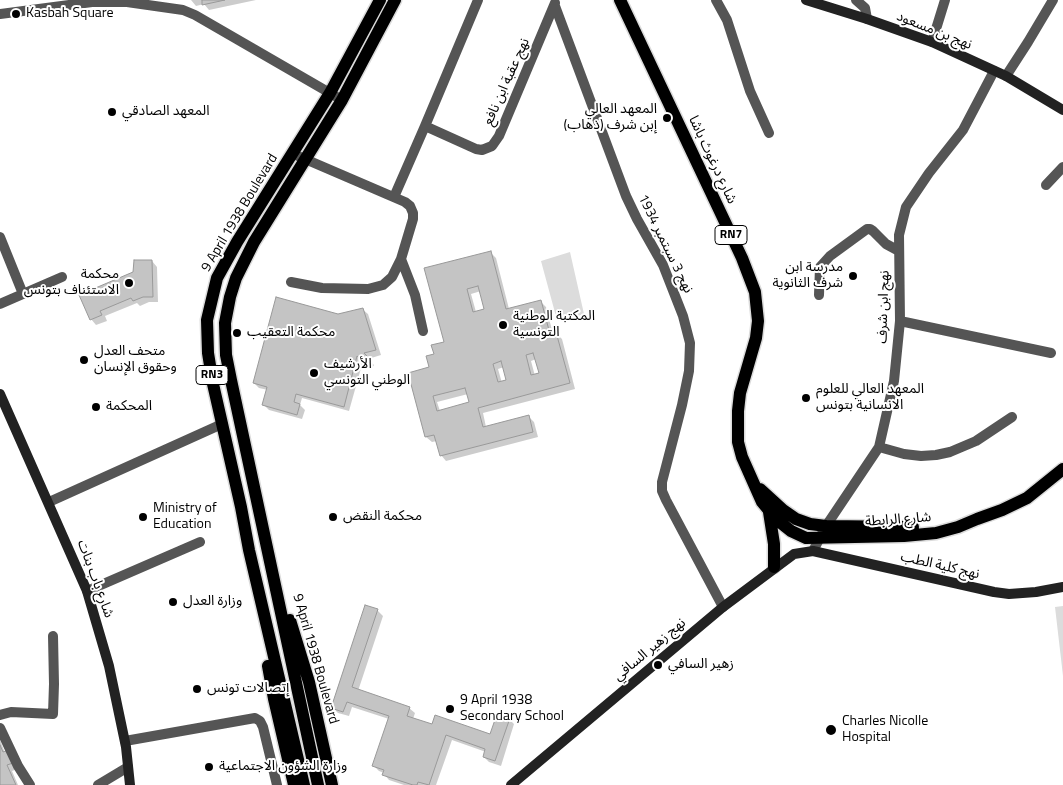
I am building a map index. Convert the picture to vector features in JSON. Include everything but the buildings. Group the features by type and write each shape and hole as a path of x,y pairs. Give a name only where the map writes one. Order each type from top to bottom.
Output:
{"main road":[{"name":"9 April 1938 Boulevard","path":"294,785 274,699 242,507 222,424 208,353 207,320 217,278 237,242 330,93 380,0"},
{"name":"9 April 1938 Boulevard","path":"318,785 231,380 226,355 225,323 236,278 254,242 342,100 395,0"},
{"name":"شارع درغوث باشا","path":"620,0 742,258 755,292 758,321 756,338 740,394 737,426 738,442 742,457 762,502 776,519 791,531 806,538 819,538"},
{"name":"شارع الرابطة","path":"826,526 902,528 976,518 1002,510 1027,498 1063,469"},
{"name":"شارع درغوث باشا","path":"754,484 796,519 810,524 826,526"},
{"path":"768,509 773,532 774,567"},
{"name":"شارع الرابطة","path":"819,538 904,536 936,533 958,528 976,518"},
{"name":"9 April 1938 Boulevard","path":"266,542 309,682 332,785"},
{"name":"9 April 1938 Boulevard","path":"249,550 304,785"}],"street":[{"path":"394,197 478,0"},
{"path":"716,0 727,20 750,91 769,133"},
{"name":"نهج بن مسعود","path":"806,0 868,19 932,42 1006,76 1063,110"},
{"path":"856,0 865,8 868,19"},
{"path":"932,42 945,0"},
{"path":"1006,76 1053,0"},
{"path":"0,14 92,2 127,2 183,10 194,14 342,100"},
{"name":"نهج عقبة ابن نافع","path":"425,126 476,149 482,150 492,146 499,136 555,3"},
{"name":"نهج 3 سبتمبر 1934","path":"555,3 626,196 662,265 683,316 690,343 689,371 662,482 662,491 723,607"},
{"name":"نهج ابن شرف","path":"813,551 826,526 879,446 894,381 900,321 899,235 906,207 929,173 963,130 994,71"},
{"path":"291,282 322,288 368,289 383,285 392,277 413,219 413,212 405,202 293,154"},
{"path":"1046,185 1063,167"},
{"path":"820,295 820,267 830,256 867,229 873,230 886,244 899,251"},
{"path":"0,237 23,294"},
{"path":"400,259 415,295 423,331"},
{"path":"0,304 62,277"},
{"path":"900,321 1050,352"},
{"name":"شارع باب بنات","path":"0,394 87,591 109,666 125,741 130,785"},
{"path":"879,446 904,454 921,456 943,454 976,441 1012,417"},
{"path":"49,502 222,424"},
{"path":"87,591 200,542"},
{"name":"نهج زهير السافي","path":"512,785 723,607 774,567 794,554 813,551"},
{"name":"نهج كلية الطب","path":"813,551 994,592 1009,594 1063,587"},
{"path":"0,715 11,712 53,714 53,636"},
{"path":"125,741 255,718 260,721 263,727 277,785"},
{"path":"0,728 18,766 30,785"},
{"path":"98,785 128,767"}],"shaded area":[{"path":"570,252 584,314 562,321 557,320 541,261"},
{"path":"1063,606 1063,676 1055,607"}],"place":[{"name":"Kasbah Square","path":"16,14"},
{"name":"المعهد الصادقي","path":"112,112"},
{"name":"المعهد العالي إبن شرف (ذهاب)","path":"667,118"},
{"name":"مدرسة ابن شرف الثانوية","path":"853,276"},
{"name":"محكمة الاستئناف بتونس","path":"129,283"},
{"name":"المكتبة الوطنية التونسية","path":"503,325"},
{"name":"محكمة التعقيب","path":"237,333"},
{"name":"متحف العدل وحقوق الإنسان","path":"84,360"},
{"name":"الأرشيف الوطني التونسي","path":"314,373"},
{"name":"المعهد العالي للعلوم الانسانية بتونس","path":"806,398"},
{"name":"المحكمة","path":"96,407"},
{"name":"Ministry of Education","path":"143,517"},
{"name":"محكمة النقض","path":"333,517"},
{"name":"وزارة العدل","path":"173,602"},
{"name":"زهير السافي","path":"658,665"},
{"name":"إتصالات تونس","path":"197,689"},
{"name":"9 April 1938 Secondary School","path":"450,709"},
{"name":"Charles Nicolle Hospital","path":"831,730"},
{"name":"وزارة الشؤون الاجتماعية","path":"209,767"}]}
